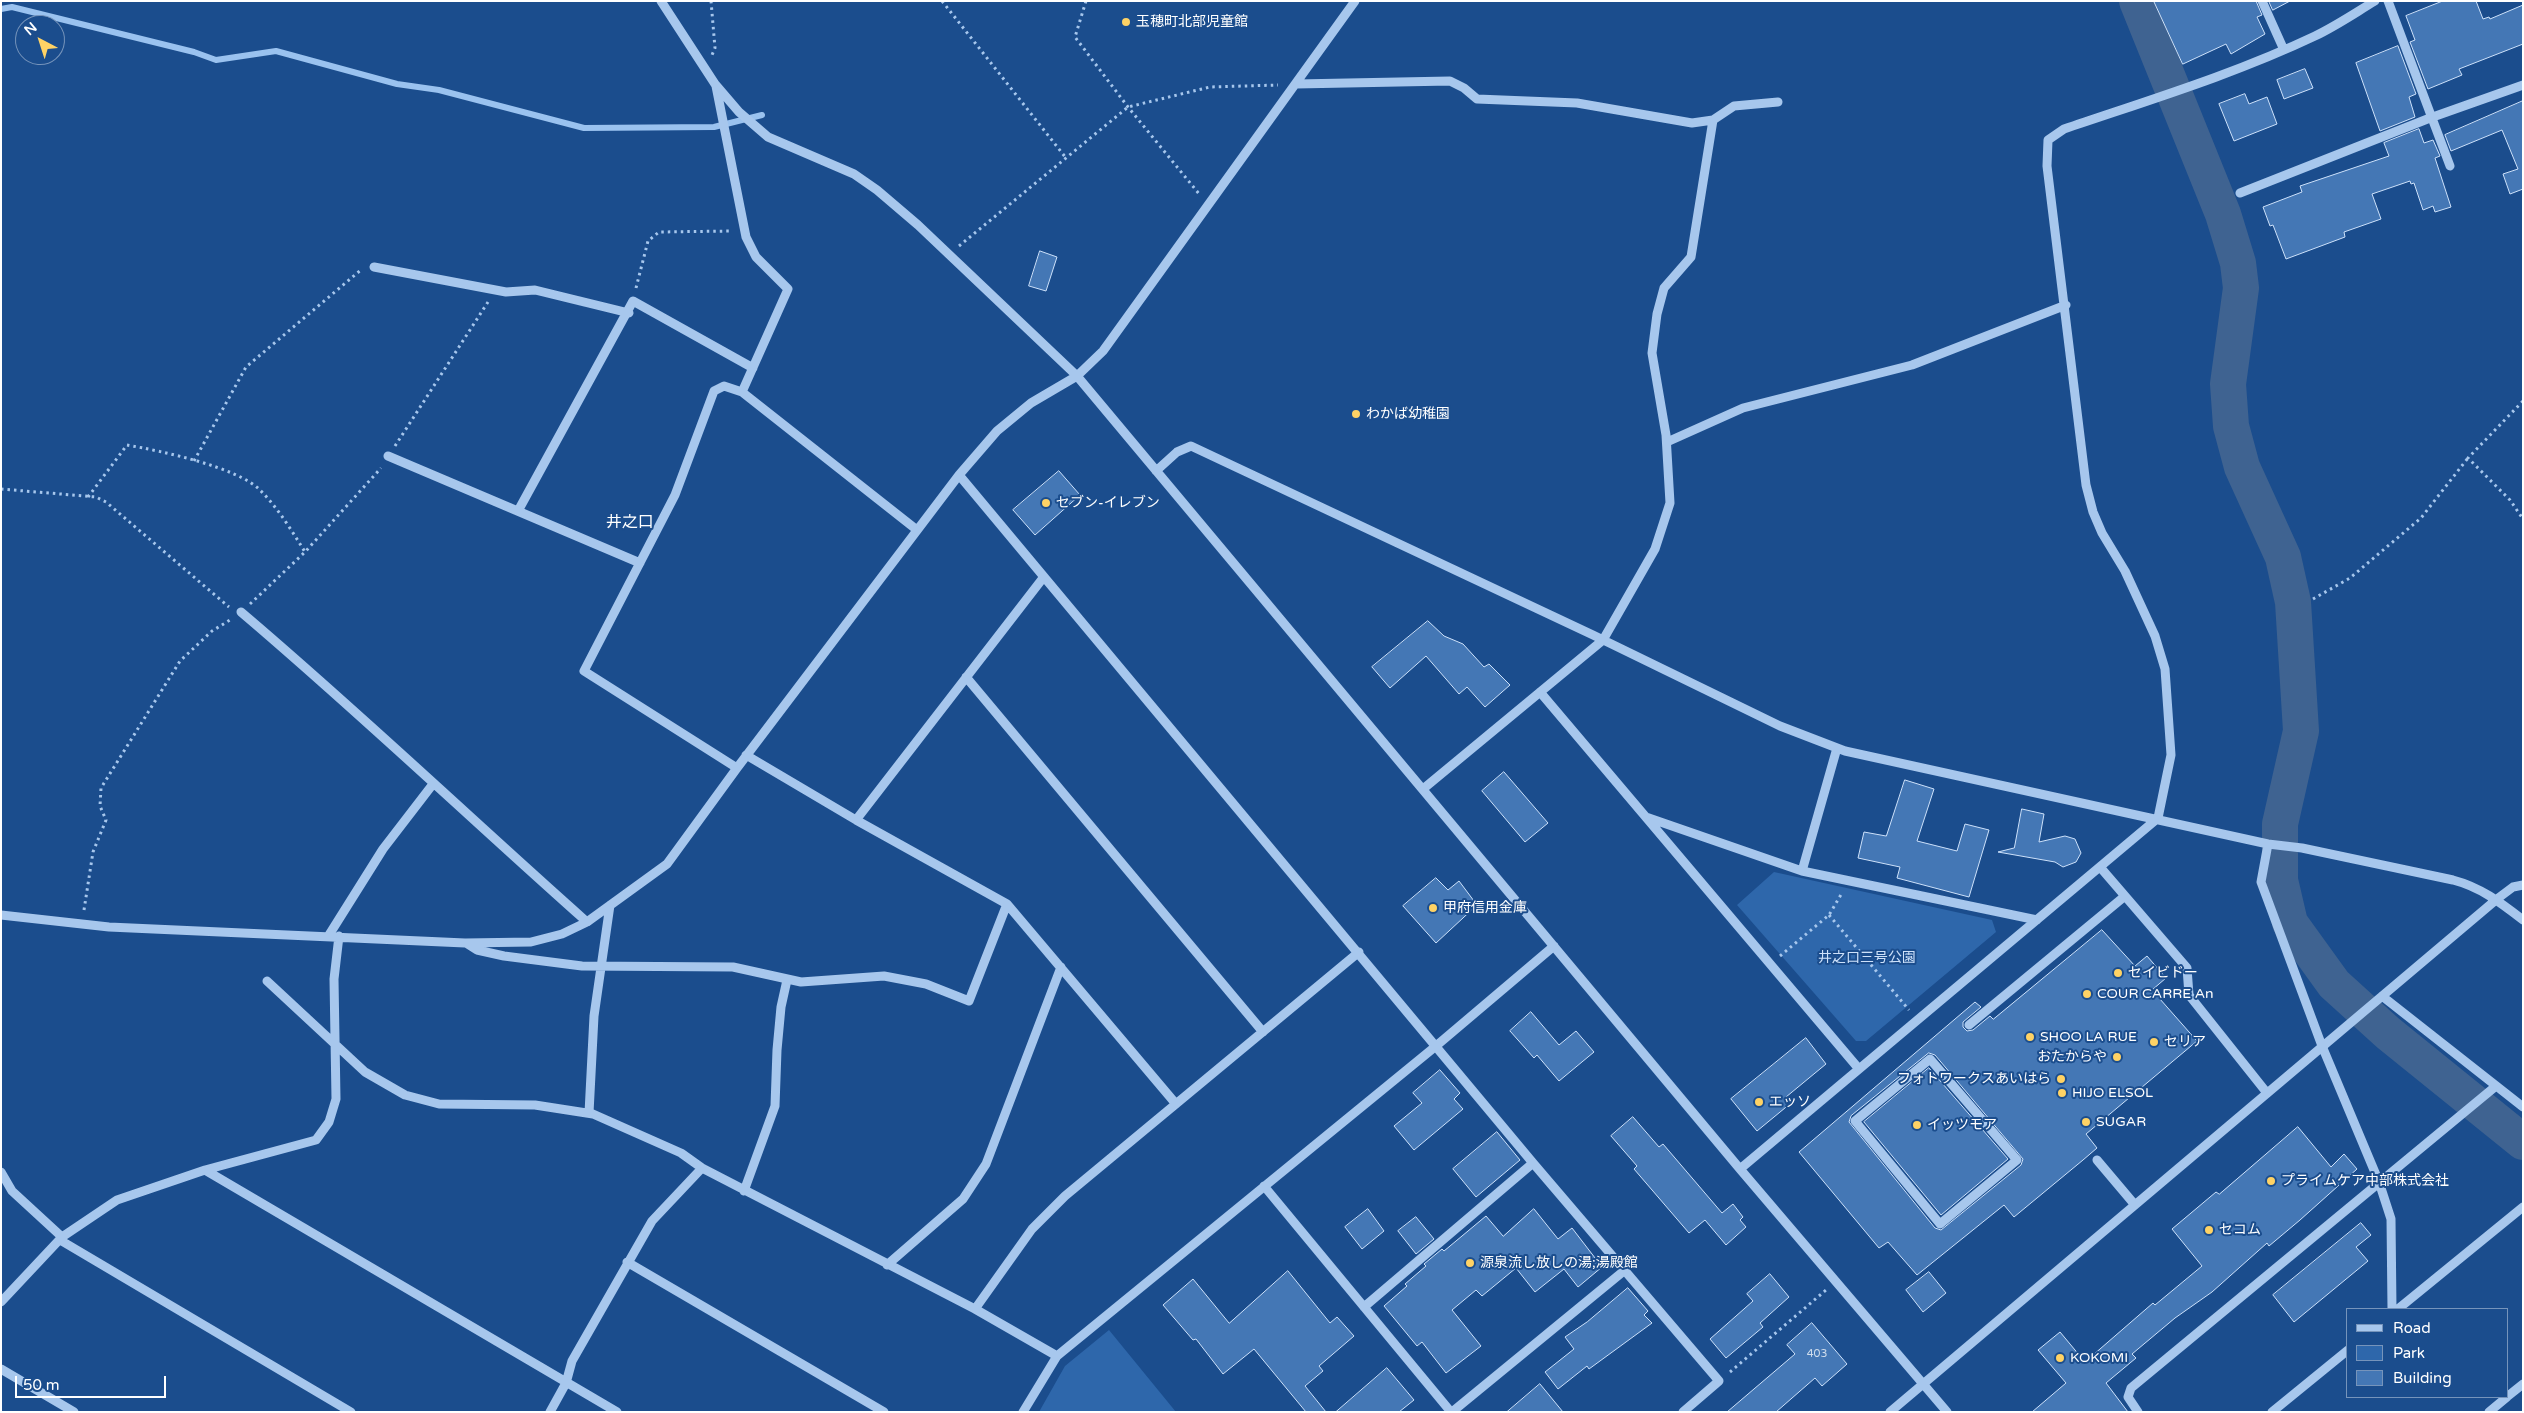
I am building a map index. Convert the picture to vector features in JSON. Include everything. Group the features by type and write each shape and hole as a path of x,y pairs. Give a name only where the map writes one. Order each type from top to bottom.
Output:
{"street":[{"path":"661,1 715,84 739,112 768,137 854,174 877,190 1077,376 1740,1169 1947,1412"},
{"path":"1,915 109,927 466,943 531,942 562,934 587,922 667,864 746,755 917,530 959,475 997,431 1031,403 1077,376 1103,351 1356,1"},
{"path":"2262,1 2284,50"},
{"path":"1740,1169 2158,818 2171,754 2165,669 2151,628 2125,571 2102,533 2093,512 2086,485 2066,305 2046,166 2048,140 2064,129 2212,79 2284,50 2318,35 2375,1"},
{"path":"2388,1 2430,118 2450,166"},
{"path":"1296,84 1450,81 1464,88 1477,99 1576,103 1692,123 1713,120 1734,106 1778,102"},
{"path":"715,84 745,231 756,257 788,289 742,392"},
{"path":"2240,193 2430,118 2523,86"},
{"path":"1423,788 1603,640 1655,549 1670,503 1667,442 1652,353 1657,314 1664,288 1691,257 1713,120"},
{"path":"374,267 506,292 535,290 628,313"},
{"path":"518,511 633,301 753,368"},
{"path":"1667,442 1743,408 1912,365 2066,305"},
{"path":"737,768 584,671 675,495 714,391 724,386 742,392 917,530"},
{"path":"1156,471 1178,452 1191,446 1603,640 1780,726 1837,748 2268,844 2302,848 2452,880 2471,885 2497,899 2523,920"},
{"path":"388,456 640,563"},
{"path":"959,475 1043,578 1359,952 1533,1163 1719,1381 1683,1412"},
{"path":"856,820 1043,578"},
{"path":"241,612 319,678 432,784 587,922"},
{"path":"966,677 1263,1032"},
{"path":"1540,692 1859,1069"},
{"path":"1802,871 1837,748"},
{"path":"746,755 856,820 1007,904 1176,1104"},
{"path":"329,936 384,849 432,784"},
{"path":"1645,817 1802,871 2037,920"},
{"path":"2268,844 2261,882 2322,1046 2379,1182 2391,1219 2392,1308"},
{"path":"2100,867 2187,968 2189,995 2267,1093"},
{"path":"1890,1412 2350,1021 2497,899 2513,887 2523,886"},
{"path":"1969,1025 2125,896"},
{"path":"466,943 478,950 504,956 582,966 733,967 801,982 884,976 926,984 968,1002 1007,904"},
{"path":"589,1113 594,1016 610,905"},
{"path":"1,1302 61,1238 117,1200 206,1170 316,1140 329,1122 336,1100 334,979 339,936"},
{"path":"1023,1412 1056,1356 1436,1046 1554,946"},
{"path":"975,1309 1032,1229 1066,1196 1359,952"},
{"path":"888,1266 963,1199 986,1164 1061,967"},
{"path":"744,1190 775,1106 781,1007 787,980"},
{"path":"267,981 365,1072 405,1095 439,1104 535,1105 589,1113 681,1153 702,1168 888,1266 975,1309 1056,1356"},
{"path":"2380,998 2523,1107"},
{"path":"1930,1059 2017,1160 1940,1224 1855,1120 1930,1059"},
{"path":"2138,1412 2128,1397 2131,1388 2379,1182 2460,1118 2496,1086"},
{"path":"2097,1160 2135,1205"},
{"path":"1364,1307 1533,1163"},
{"path":"550,1412 566,1383 572,1361 652,1221 702,1168"},
{"path":"206,1170 617,1412"},
{"path":"1,1172 12,1192 61,1238 351,1412"},
{"path":"1264,1186 1451,1412 1625,1270"},
{"path":"2399,1308 2523,1207"},
{"path":"627,1262 884,1412"},
{"path":"2272,1412 2346,1352"},
{"path":"1,1369 69,1410"},
{"path":"2509,1396 2523,1384"},
{"path":"2489,1412 2507,1398"}],"path":[{"path":"706,69 715,48 712,1"},
{"path":"942,1 1066,158"},
{"path":"1086,1 1075,37 1128,107 1208,205"},
{"path":"949,255 1128,107 1210,87 1296,84"},
{"path":"633,301 648,241 659,232 745,231"},
{"path":"194,461 246,367 358,270 374,267"},
{"path":"2313,599 2350,578 2421,518 2468,458 2523,401"},
{"path":"88,497 127,445 194,461 227,471 259,489 290,528 305,552"},
{"path":"2468,458 2510,500 2523,519"},
{"path":"1,489 88,497 106,502 221,602 241,612"},
{"path":"82,923 94,852 106,820 100,806 101,788 180,661 212,631 241,612"},
{"path":"1770,964 1828,915 1847,880"},
{"path":"1828,915 1918,1019"},
{"path":"1719,1381 1836,1281"}],"green space":[{"name":"井之口三号公園","path":"1774,872 1992,920 1996,932 1866,1041 1856,1041 1737,905"},
{"path":"1109,1330 1176,1412 1039,1412 1065,1366"}],"building":[{"path":"2154,1 2256,1 2262,15 2257,17 2265,34 2231,54 2226,44 2183,64"},
{"path":"2269,1 2290,1 2273,10"},
{"path":"2443,1 2476,1 2483,19 2489,17 2490,19 2523,5 2523,44 2459,69 2462,75 2428,89 2410,42 2415,40 2406,16"},
{"path":"2398,46 2416,94 2409,97 2415,117 2380,131 2356,63"},
{"path":"2305,69 2313,88 2284,99 2277,80"},
{"path":"2245,94 2249,104 2267,97 2277,124 2234,141 2219,104"},
{"path":"2523,101 2523,189 2510,194 2503,174 2518,169 2502,130 2451,151 2445,135"},
{"path":"2419,129 2424,143 2433,140 2440,156 2435,158 2451,207 2435,212 2433,206 2423,210 2414,183 2411,184 2410,181 2372,194 2381,219 2344,232 2345,237 2286,259 2273,225 2270,226 2263,207 2302,192 2300,186 2389,156 2384,143"},
{"path":"1040,251 1057,257 1046,291 1029,286"},
{"name":"セブン-イレブン","path":"1059,471 1080,495 1035,535 1013,510"},
{"path":"1428,621 1444,636 1463,644 1484,667 1489,664 1510,685 1485,707 1467,687 1459,694 1426,656 1390,688 1372,667"},
{"path":"1504,772 1548,823 1525,842 1482,791"},
{"path":"1905,780 1934,789 1917,841 1957,851 1965,824 1989,830 1969,897 1897,878 1900,867 1858,858 1864,832 1886,836"},
{"path":"2022,809 2044,814 2039,842 2065,836 2075,839 2081,853 2076,862 2063,867 2055,862 1998,852 2014,848"},
{"path":"1436,878 1448,890 1459,881 1477,905 1436,943 1403,906"},
{"path":"2102,930 2135,966 2147,956 2166,978 2152,990 2197,1041 2086,1134 2097,1148 2083,1160 2014,1217 2004,1205 1917,1275 1888,1242 1879,1248 1799,1152 1975,1002 1981,1007 1963,1022 1963,1027 1967,1031 1973,1030 1990,1016 1993,1019","holes":["1929,1053 1935,1055 2023,1159 2021,1165 1941,1230 1935,1228 1849,1122 1851,1116"]},
{"path":"1531,1012 1559,1045 1576,1031 1594,1052 1559,1081 1537,1055 1534,1058 1510,1031"},
{"path":"1806,1038 1826,1064 1786,1097 1791,1103 1757,1131 1731,1099"},
{"path":"1929,1068 2008,1159 1941,1215 1864,1122"},
{"path":"1440,1070 1460,1093 1454,1099 1463,1109 1414,1150 1394,1126 1422,1103 1413,1093"},
{"path":"1633,1117 1659,1147 1663,1144 1722,1213 1733,1204 1743,1217 1740,1220 1746,1227 1726,1245 1705,1220 1689,1233 1634,1169 1637,1166 1611,1136"},
{"path":"2298,1127 2331,1167 2344,1154 2357,1169 2269,1246 2267,1243 2212,1292 2175,1318 2132,1354 2136,1358 2106,1383 2128,1412 2032,1412 2066,1383 2038,1350 2060,1332 2085,1362 2153,1303 2155,1305 2202,1266 2172,1229 2216,1192 2219,1194"},
{"path":"1497,1132 1520,1160 1476,1197 1453,1169"},
{"path":"1368,1209 1384,1231 1362,1249 1345,1227"},
{"path":"1534,1209 1558,1239 1572,1228 1602,1267 1578,1287 1564,1269 1535,1292 1516,1268 1482,1296 1476,1290 1452,1310 1481,1346 1446,1373 1422,1342 1417,1346 1384,1306 1407,1286 1405,1284 1426,1266 1424,1264 1442,1249 1444,1251 1486,1216 1503,1236"},
{"path":"1416,1217 1434,1239 1416,1254 1398,1231"},
{"path":"2361,1223 2371,1235 2356,1247 2368,1261 2294,1322 2273,1295"},
{"path":"1288,1271 1330,1323 1337,1317 1354,1336 1319,1366 1323,1371 1305,1386 1326,1412 1306,1412 1254,1349 1223,1374 1196,1339 1193,1340 1163,1305 1193,1279 1229,1323"},
{"path":"1929,1272 1946,1293 1923,1312 1906,1290"},
{"path":"1770,1274 1789,1297 1760,1323 1763,1327 1726,1358 1710,1339 1753,1301 1747,1294"},
{"path":"1628,1288 1648,1311 1644,1315 1652,1323 1589,1369 1587,1366 1558,1389 1545,1372 1574,1349 1565,1337 1587,1322"},
{"path":"1812,1323 1847,1364 1822,1386 1815,1378 1776,1412 1727,1412 1795,1354 1787,1345"},
{"path":"1387,1368 1414,1400 1399,1412 1336,1412"},
{"path":"1540,1384 1563,1412 1507,1412"}],"waterway":[{"path":"2137,1 2223,214 2238,263 2241,288 2228,384 2231,426 2242,467 2283,557 2293,602 2301,731 2280,824 2280,880 2290,923 2334,984 2388,1033 2523,1142"},
{"path":"1,9 12,7 194,52 216,60 276,51 397,84 439,90 584,128 714,127 762,115"}],"place":[{"name":"玉穂町北部児童館","path":"1126,22"},
{"name":"わかば幼稚園","path":"1356,414"},
{"name":"セブン-イレブン","path":"1046,503"},
{"name":"甲府信用金庫","path":"1433,908"},
{"name":"セイビドー","path":"2118,973"},
{"name":"COUR CARRE An","path":"2087,994"},
{"name":"SHOO LA RUE","path":"2030,1037"},
{"name":"セリア","path":"2154,1042"},
{"name":"おたからや","path":"2117,1057"},
{"name":"フォトワークスあいはら","path":"2061,1079"},
{"name":"HIJO ELSOL","path":"2062,1093"},
{"name":"エッソ","path":"1759,1102"},
{"name":"SUGAR","path":"2086,1122"},
{"name":"イッツモア","path":"1917,1125"},
{"name":"プライムケア中部株式会社","path":"2271,1181"},
{"name":"セコム","path":"2209,1230"},
{"name":"源泉流し放しの湯;湯殿館","path":"1470,1263"},
{"name":"KOKOMI","path":"2060,1358"}],"district":[{"name":"井之口","path":"630,523"}]}
